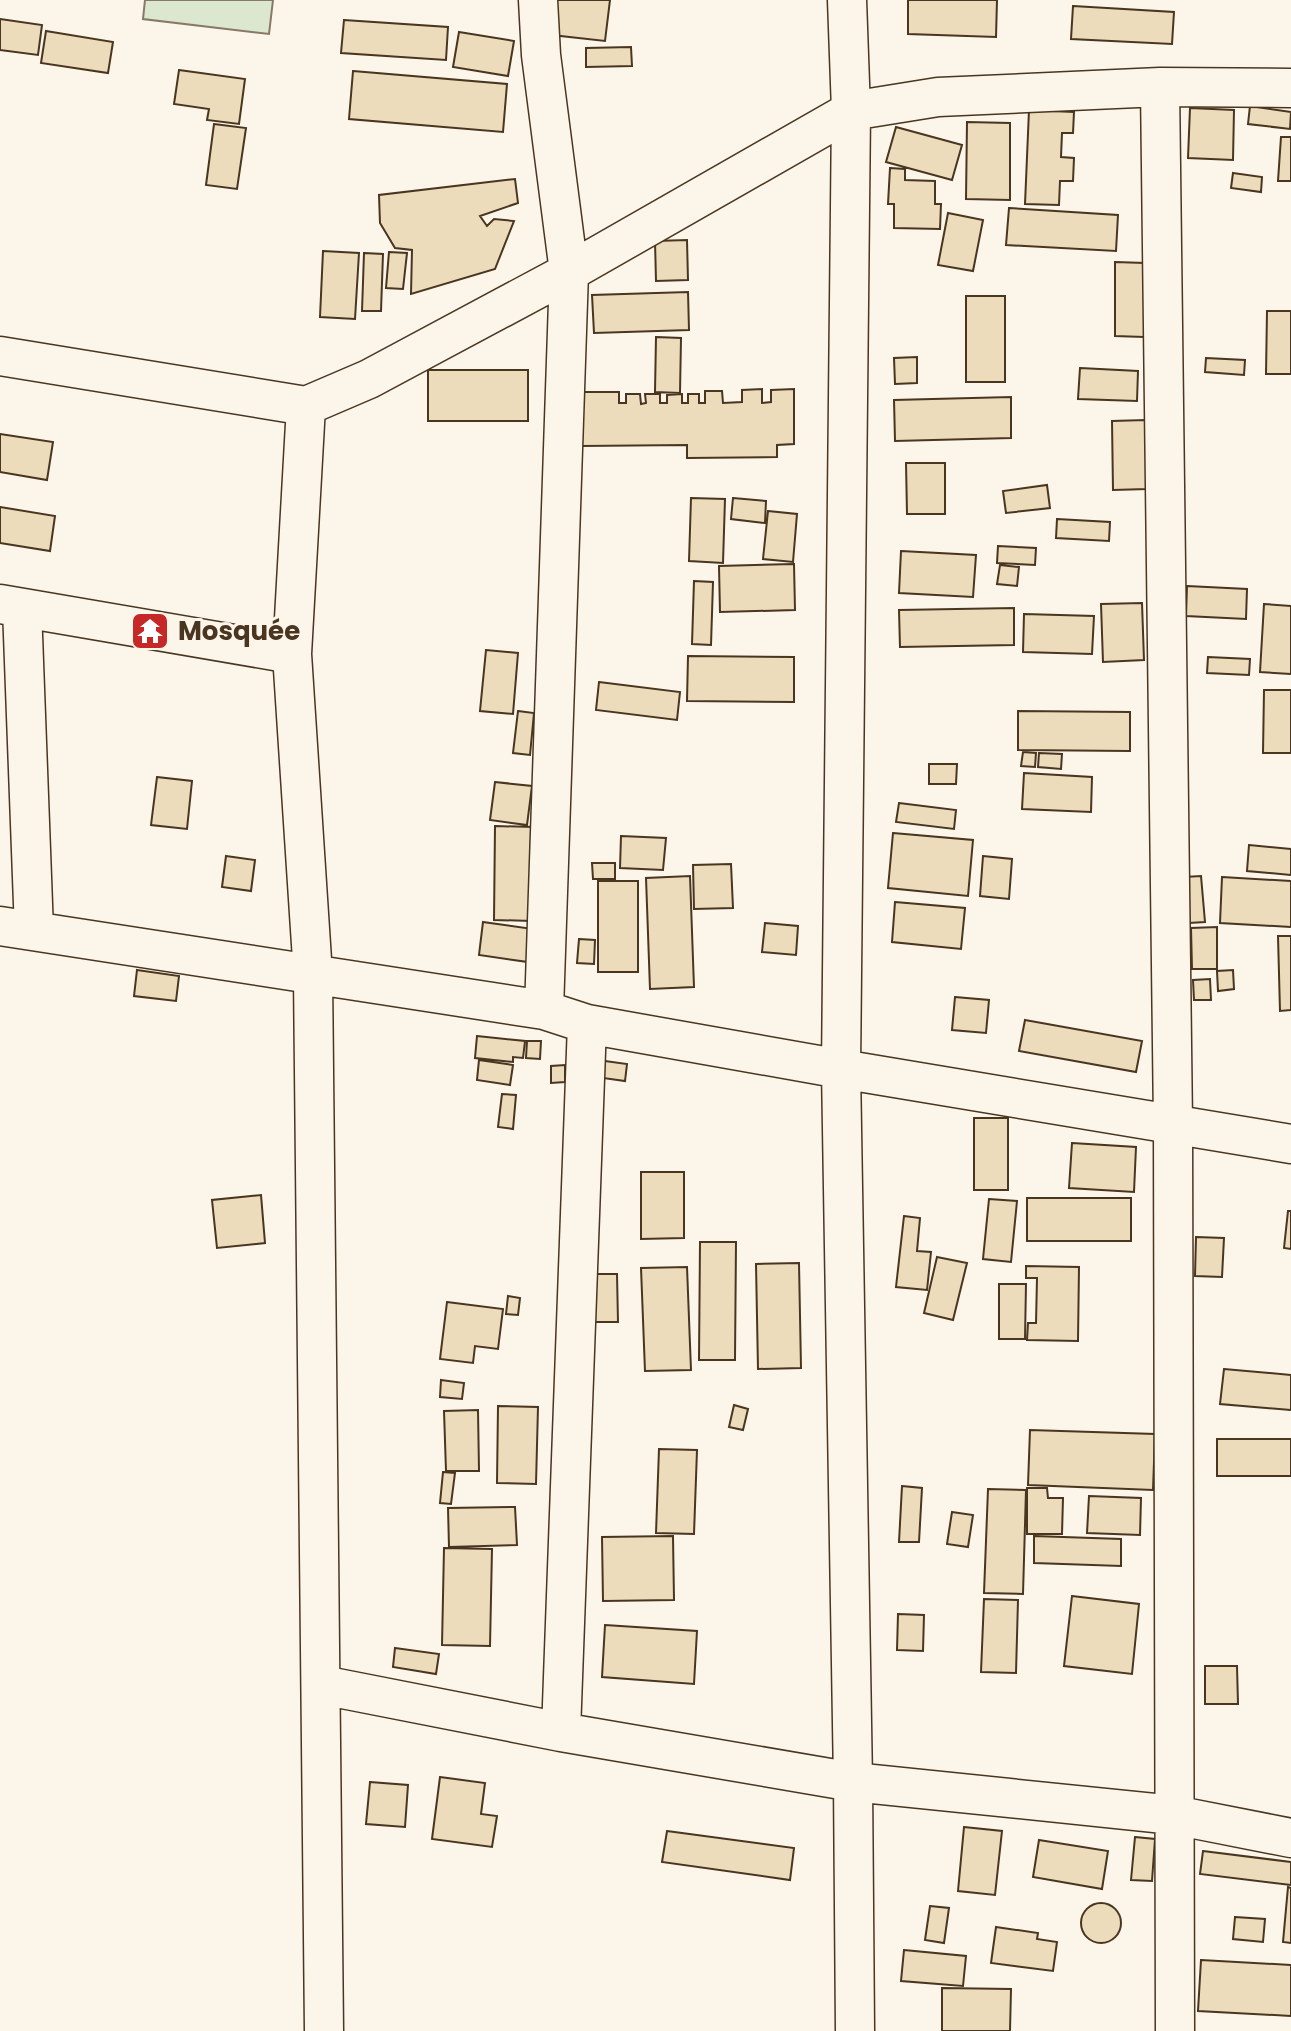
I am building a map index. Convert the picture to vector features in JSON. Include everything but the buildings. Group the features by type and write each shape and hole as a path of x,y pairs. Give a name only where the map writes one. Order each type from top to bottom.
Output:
{"street":[{"path":"538,0 541,55 569,272 544,1010"},
{"path":"847,0 851,111 841,1069 855,2031"},
{"path":"1160,87 1173,1124 1175,2031"},
{"path":"0,356 306,406 369,379 569,272 851,111 938,97 1160,87 1291,88"},
{"path":"306,406 292,654 313,975 324,2031"},
{"path":"292,654 11,606 17,928 544,1010 587,1024 1291,1144"},
{"path":"561,1732 587,1024"},
{"path":"322,1685 561,1732 853,1782 1174,1815 1291,1838"}],"green space":[{"path":"145,0 273,0 269,34 143,19"}],"place":[{"name":"Mosquée","path":"150,631"}]}
